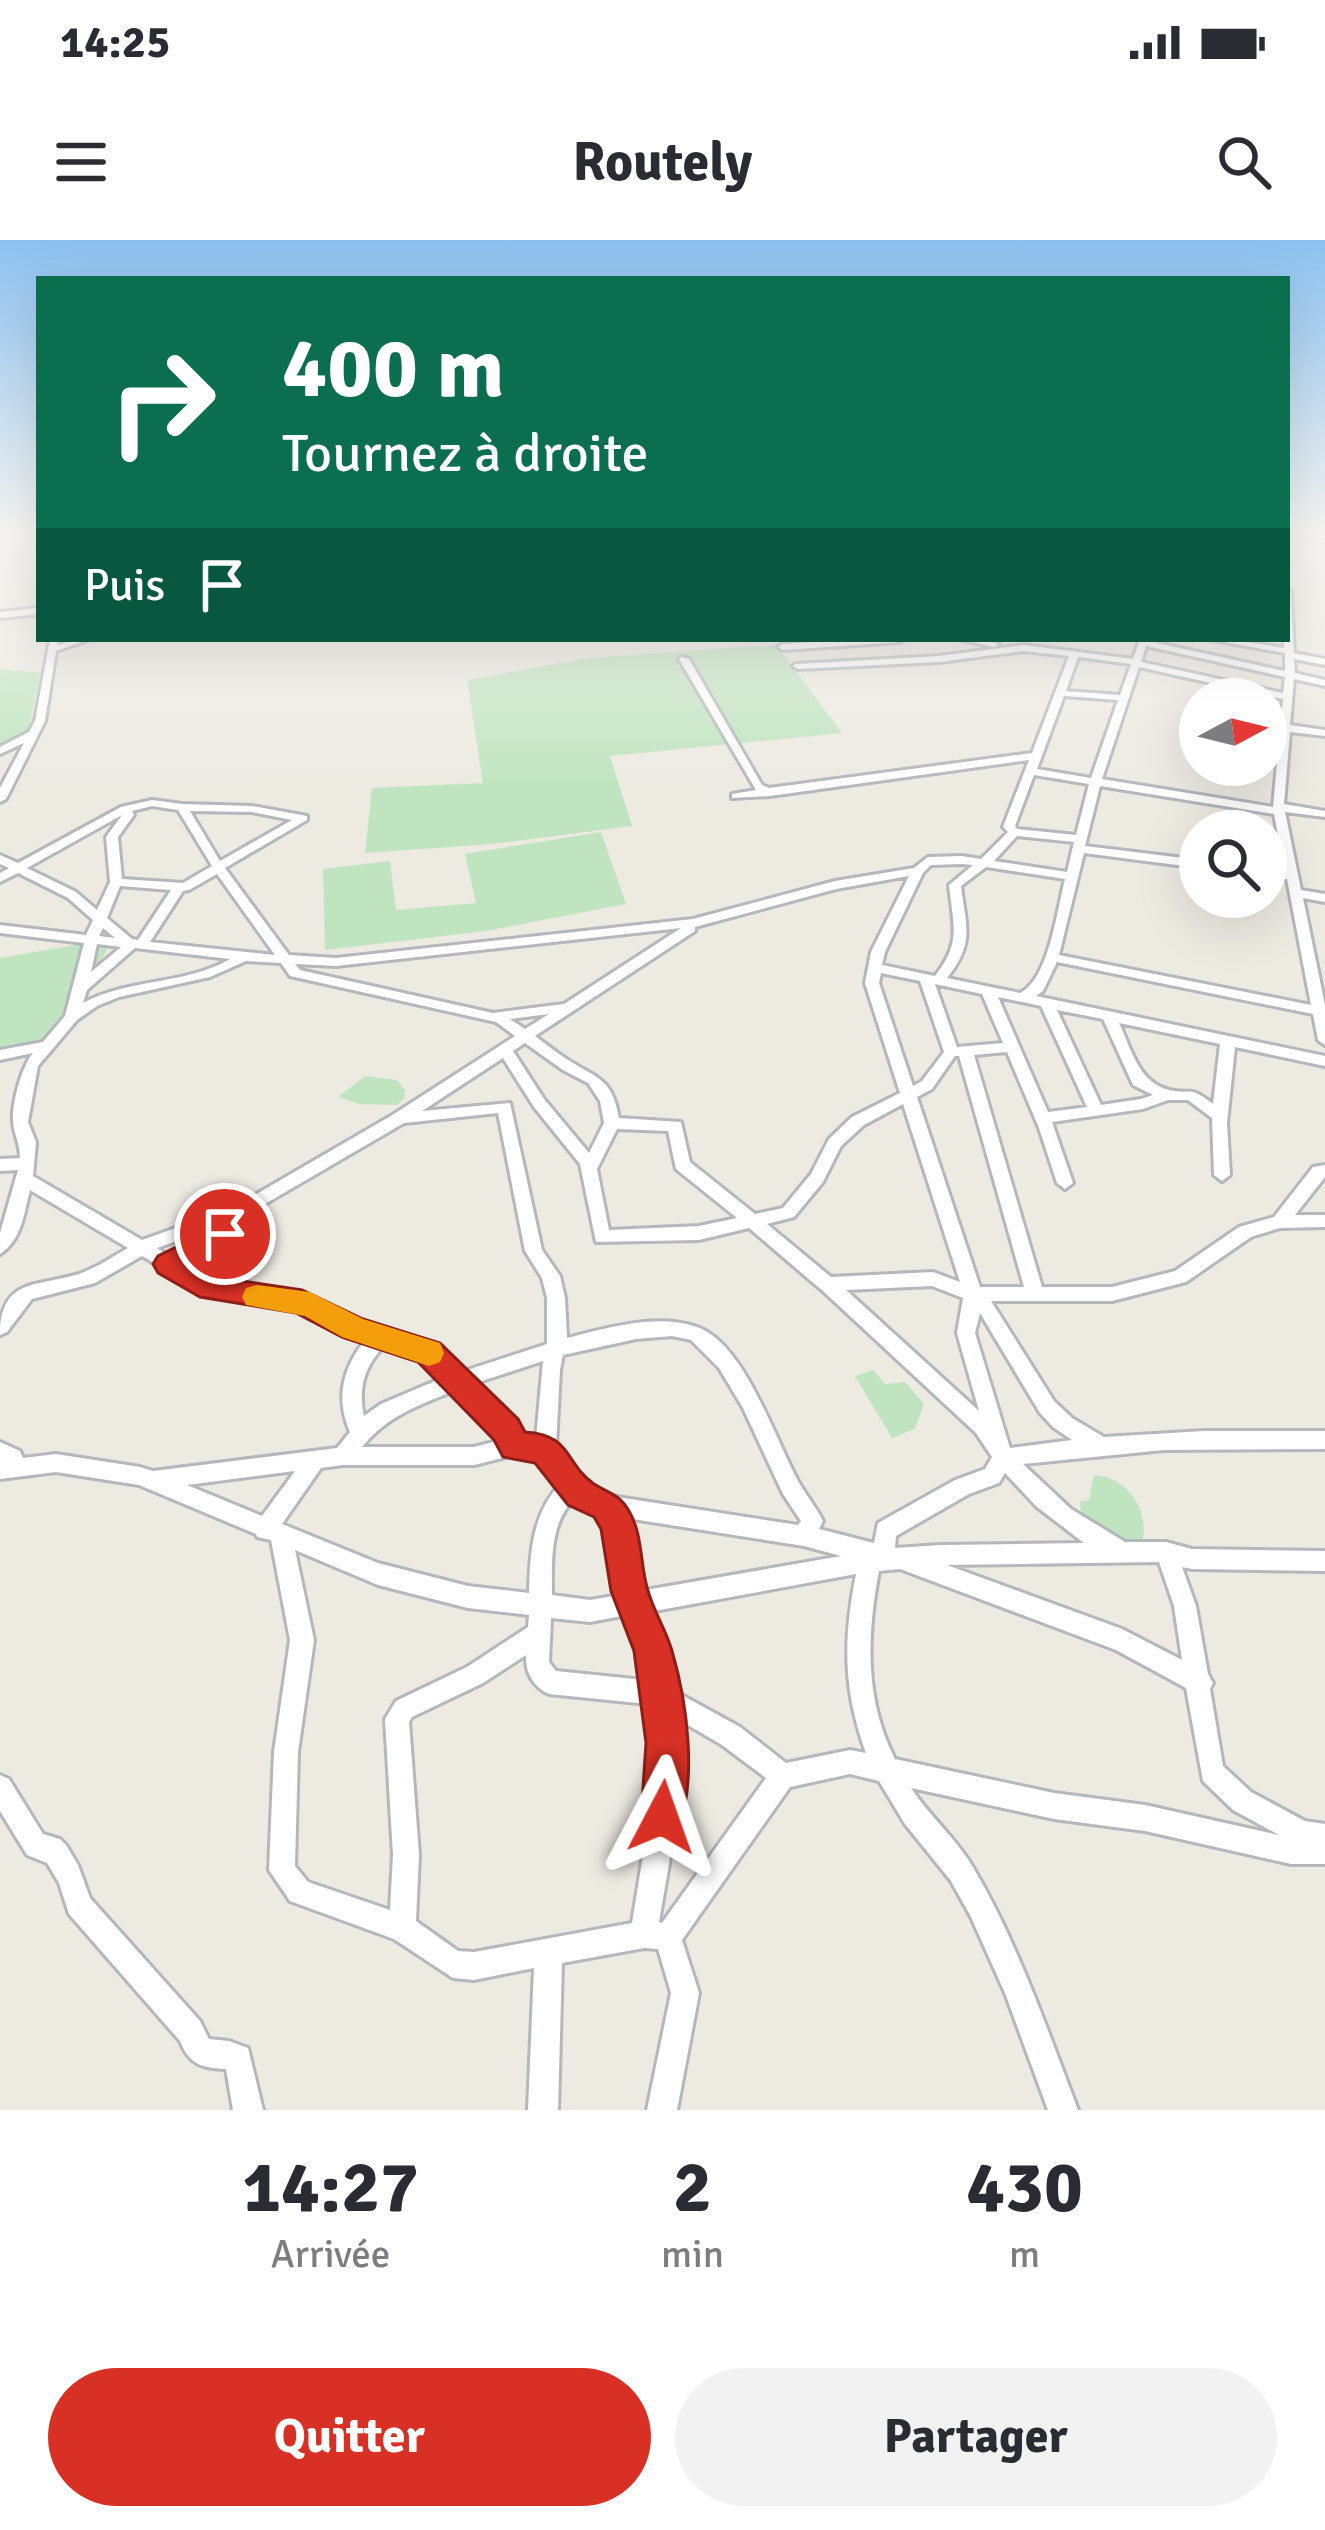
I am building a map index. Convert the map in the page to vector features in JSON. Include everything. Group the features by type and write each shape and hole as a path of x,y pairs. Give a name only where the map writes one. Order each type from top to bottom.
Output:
{"street":[{"path":"784,647 856,642"},
{"path":"985,642 1136,663 1288,697"},
{"path":"1024,996 1041,985 1051,957 1095,783 1143,642"},
{"path":"1147,642 1325,683"},
{"path":"1228,642 1325,662"},
{"path":"1287,712 1289,642"},
{"path":"0,800 33,734 52,645"},
{"path":"798,666 939,659 1024,648"},
{"path":"1075,654 1009,826 1013,832 1179,860"},
{"path":"684,659 758,787 770,793"},
{"path":"1060,693 1126,698"},
{"path":"1287,728 1325,733"},
{"path":"0,751 33,734"},
{"path":"736,796 1036,755"},
{"path":"1030,771 1280,810 1282,786"},
{"path":"0,878 125,809 152,803 252,809 304,818 178,888 134,943 81,988"},
{"path":"182,807 283,960 300,975 491,1016 528,1016 569,1005"},
{"path":"72,1017 92,937 116,882 112,837 128,815 125,809"},
{"path":"1287,811 1325,814"},
{"path":"932,978 958,958 966,930 955,885 1013,832"},
{"path":"1287,848 1325,1040"},
{"path":"0,859 72,896 134,943"},
{"path":"1063,2110 1018,1989 965,1876 916,1818 885,1769 856,1682 860,1605 884,1559 886,1530 992,1476 1003,1459 966,1333 973,1294 872,983 873,967 892,917 928,862 983,863 1070,876"},
{"path":"0,929 244,957 336,962 704,921 836,885 918,871"},
{"path":"1287,875 1292,876"},
{"path":"116,882 178,888"},
{"path":"1295,893 1325,898"},
{"path":"0,1327 26,1294 88,1278 138,1249 249,1208 400,1118 704,921"},
{"path":"0,1246 11,1232 26,1172 28,1142 21,1114 31,1065 47,1046 72,1017 101,999 161,980 208,974 244,957"},
{"path":"1051,957 1319,1011"},
{"path":"873,967 1325,1061"},
{"path":"932,978 1035,1295"},
{"path":"987,989 1065,1183"},
{"path":"1046,1001 1095,1108"},
{"path":"1108,1015 1138,1081 1167,1095"},
{"path":"491,1016 601,1088 612,1123 590,1167"},
{"path":"1222,1175 1220,1116 1228,1041"},
{"path":"0,1055 47,1046"},
{"path":"506,1050 539,1103 590,1167 602,1237 699,1233 788,1213 817,1178 835,1143 858,1121 910,1096 958,1051 1011,1047"},
{"path":"1042,1118 1144,1104 1167,1095 1191,1095 1220,1116"},
{"path":"400,1118 539,1103"},
{"path":"505,1106 534,1251 551,1276 556,1298 557,1350 550,1370 546,1451 587,1500 804,1536 884,1559 1122,1641 1201,1683"},
{"path":"612,1123 675,1126 682,1165 824,1284 982,1427 1003,1459 1080,1529 1124,1553"},
{"path":"0,1165 26,1172 138,1249 210,1288 302,1302 429,1353 506,1430 515,1446"},
{"path":"1280,1222 1301,1189 1318,1171 1325,1172"},
{"path":"168,1264 217,1241 249,1208"},
{"path":"824,1284 933,1279 973,1294 1112,1294 1180,1276 1245,1232 1280,1222 1325,1221"},
{"path":"973,1294 989,1308 1019,1364 1061,1422 1102,1447"},
{"path":"343,1456 360,1432 385,1411 557,1350 673,1328 696,1334 711,1347 765,1428 789,1486 812,1521 804,1536"},
{"path":"360,1432 352,1416 352,1385 360,1359 380,1337"},
{"path":"1003,1459 1239,1437 1325,1441"},
{"path":"154,1480 343,1456 473,1456 515,1446 546,1451"},
{"path":"314,1461 273,1534 302,1640 286,1752 282,1870 299,1892 402,1928 453,1964 474,1966 656,1936 783,1776 850,1762 1291,1851 1325,1850"},
{"path":"4,1463 56,1463 154,1480 273,1534 378,1574 468,1598 590,1611 884,1559 1166,1552 1192,1559 1325,1562"},
{"path":"573,1485 559,1497 544,1526 537,1666 549,1682 570,1686 604,1683 658,1695 731,1736 783,1776"},
{"path":"606,1506 618,1525 635,1601 653,1651 667,1743 656,1936 685,1993 662,2110"},
{"path":"1166,1552 1185,1606 1212,1772 1242,1802 1302,1834 1325,1837"},
{"path":"402,1928 406,1855 398,1719 404,1709 475,1675 539,1633"},
{"path":"0,1788 36,1846 54,1850 74,1883 78,1905 190,2031 196,2048 204,2056 238,2058 248,2110"},
{"path":"543,2110 549,1950"}],"green space":[{"path":"776,645 842,733 610,756 632,826 492,844 365,853 372,788 483,783 467,680 589,658"},
{"path":"0,669 40,673 28,734 0,749"},
{"path":"601,832 626,904 486,931 325,950 323,869 390,861 396,910 476,903 465,854"},
{"path":"93,942 110,944 43,1048 0,1057 0,958"},
{"path":"365,1076 397,1080 405,1090 404,1099 397,1105 359,1104 338,1097"},
{"path":"873,1370 885,1384 905,1382 924,1404 915,1429 892,1438 855,1376"},
{"path":"1094,1475 1117,1482 1134,1497 1143,1519 1142,1543 1116,1542 1081,1513 1080,1502 1089,1500"}],"slow traffic":[{"path":"257,1297 310,1304 353,1328 429,1353"}],"route":[{"path":"225,1234 168,1264 210,1288 310,1304 353,1328 429,1353 506,1430 515,1446 541,1448 580,1494 606,1506 618,1525 629,1591 653,1651 658,1708 667,1743 662,1817"}]}
